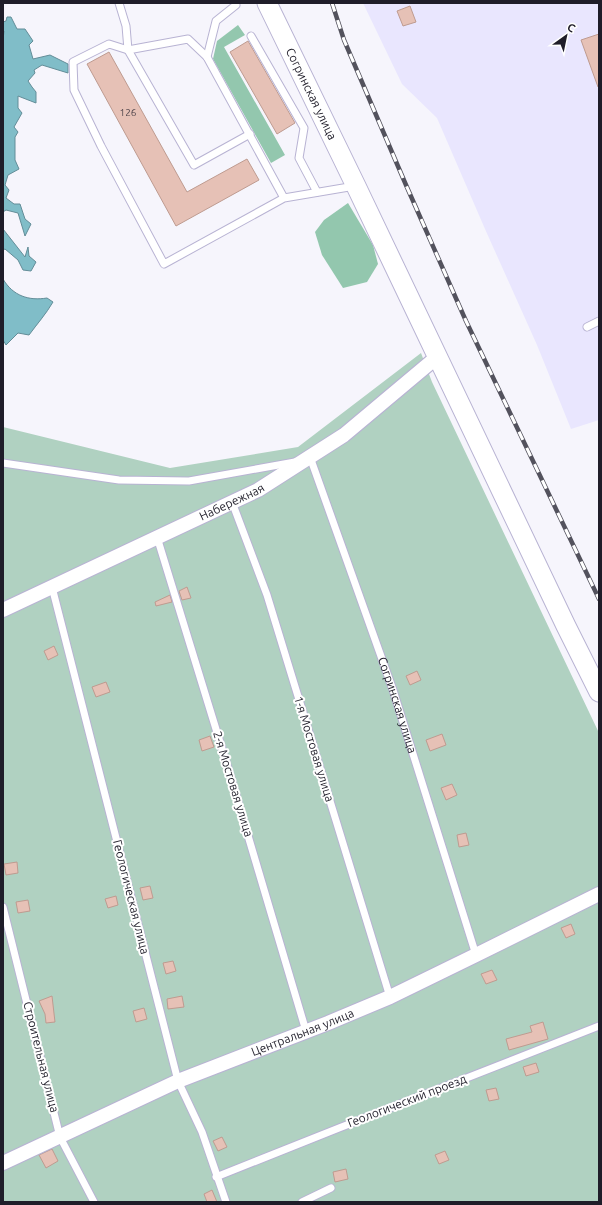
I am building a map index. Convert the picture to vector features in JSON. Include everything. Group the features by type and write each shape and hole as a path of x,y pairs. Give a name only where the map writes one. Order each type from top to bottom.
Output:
{"street":[{"name":"Согринская улица","path":"267,3 599,692"},
{"name":"Набережная","path":"3,610 258,490 344,435 437,357"},
{"name":"Центральная улица","path":"3,1163 178,1082 306,1032 390,997 599,894"}],"lane":[{"path":"119,3 126,26 128,50 194,165 250,134"},
{"path":"207,57 216,21 236,5 235,3"},
{"path":"251,36 304,128 299,158 317,192"},
{"path":"284,198 207,57 188,39 128,50 109,44 73,62 74,90 101,146 164,264 284,198 356,186"},
{"path":"587,327 599,321"},
{"path":"3,463 119,480 189,481 306,459"},
{"name":"Согринская улица","path":"306,459 393,690 476,955"},
{"name":"1-я Мостовая улица","path":"232,502 267,594 390,997"},
{"name":"2-я Мостовая улица","path":"158,537 306,1032"},
{"name":"Геологическая улица","path":"52,587 178,1082 202,1132 216,1177 226,1202"},
{"name":"Строительная улица","path":"3,907 60,1136 94,1202"},
{"name":"Геологический проезд","path":"216,1177 599,1026"},
{"path":"302,1202 331,1188"}],"shaded area":[{"path":"363,3 599,3 599,420 571,429 537,345 437,118 402,84"}],"green space":[{"path":"238,25 245,35 224,47 285,155 271,163 213,59 217,41"},
{"path":"348,203 373,245 378,264 367,282 343,288 322,255 315,232 324,220"},
{"path":"421,353 432,382 599,733 599,1202 3,1202 3,427 170,468 298,447"}],"water":[{"path":"7,17 11,17 17,29 25,29 33,41 29,45 33,59 50,55 68,64 68,73 42,65 34,70 35,73 28,81 36,92 36,103 18,96 18,108 22,113 14,127 18,132 15,137 15,160 19,169 8,175 5,185 9,190 6,198 14,204 20,204 25,219 31,224 25,236 18,213 6,210 3,212 3,22 6,21"},
{"path":"3,229 25,257 28,247 29,256 36,262 31,271 23,270 18,260 5,249 3,250"},
{"path":"3,279 12,290 22,296 34,299 47,298 53,302 29,335 18,333 6,345 3,340"}],"building":[{"path":"410,6 416,22 403,26 397,11"},
{"path":"599,34 599,87 598,87 581,40"},
{"path":"248,41 295,123 277,134 230,52"},
{"path":"109,52 187,192 247,159 259,180 176,226 87,64"},
{"path":"187,587 191,598 182,600 179,591"},
{"path":"170,595 172,602 156,606 155,602"},
{"path":"54,646 58,655 48,660 44,651"},
{"path":"417,671 421,680 410,685 406,676"},
{"path":"106,682 110,692 96,697 92,687"},
{"path":"442,734 446,745 430,751 426,740"},
{"path":"210,736 214,747 202,751 199,740"},
{"path":"452,784 457,795 446,800 441,788"},
{"path":"466,833 469,845 459,847 457,835"},
{"path":"17,862 18,873 6,875 4,864"},
{"path":"150,886 153,898 143,900 140,888"},
{"path":"116,896 118,905 108,908 105,899"},
{"path":"28,900 30,911 18,913 16,902"},
{"path":"571,924 575,934 566,938 561,928"},
{"path":"173,961 176,971 166,974 163,963"},
{"path":"492,970 497,980 486,984 481,974"},
{"path":"52,996 55,1022 46,1023 45,1014 39,1001"},
{"path":"182,996 184,1007 168,1009 167,999"},
{"path":"144,1008 147,1019 136,1022 133,1011"},
{"path":"543,1022 548,1039 509,1050 506,1039 532,1032 530,1026"},
{"path":"536,1063 539,1072 526,1076 523,1067"},
{"path":"496,1088 499,1099 489,1101 486,1090"},
{"path":"222,1137 227,1147 218,1151 213,1141"},
{"path":"52,1149 58,1161 46,1168 39,1155"},
{"path":"445,1151 449,1160 439,1164 435,1155"},
{"path":"346,1169 348,1179 335,1182 333,1172"},
{"path":"212,1190 217,1202 207,1202 204,1194"}],"railway":[{"path":"332,3 344,40 466,321 599,599"}]}
